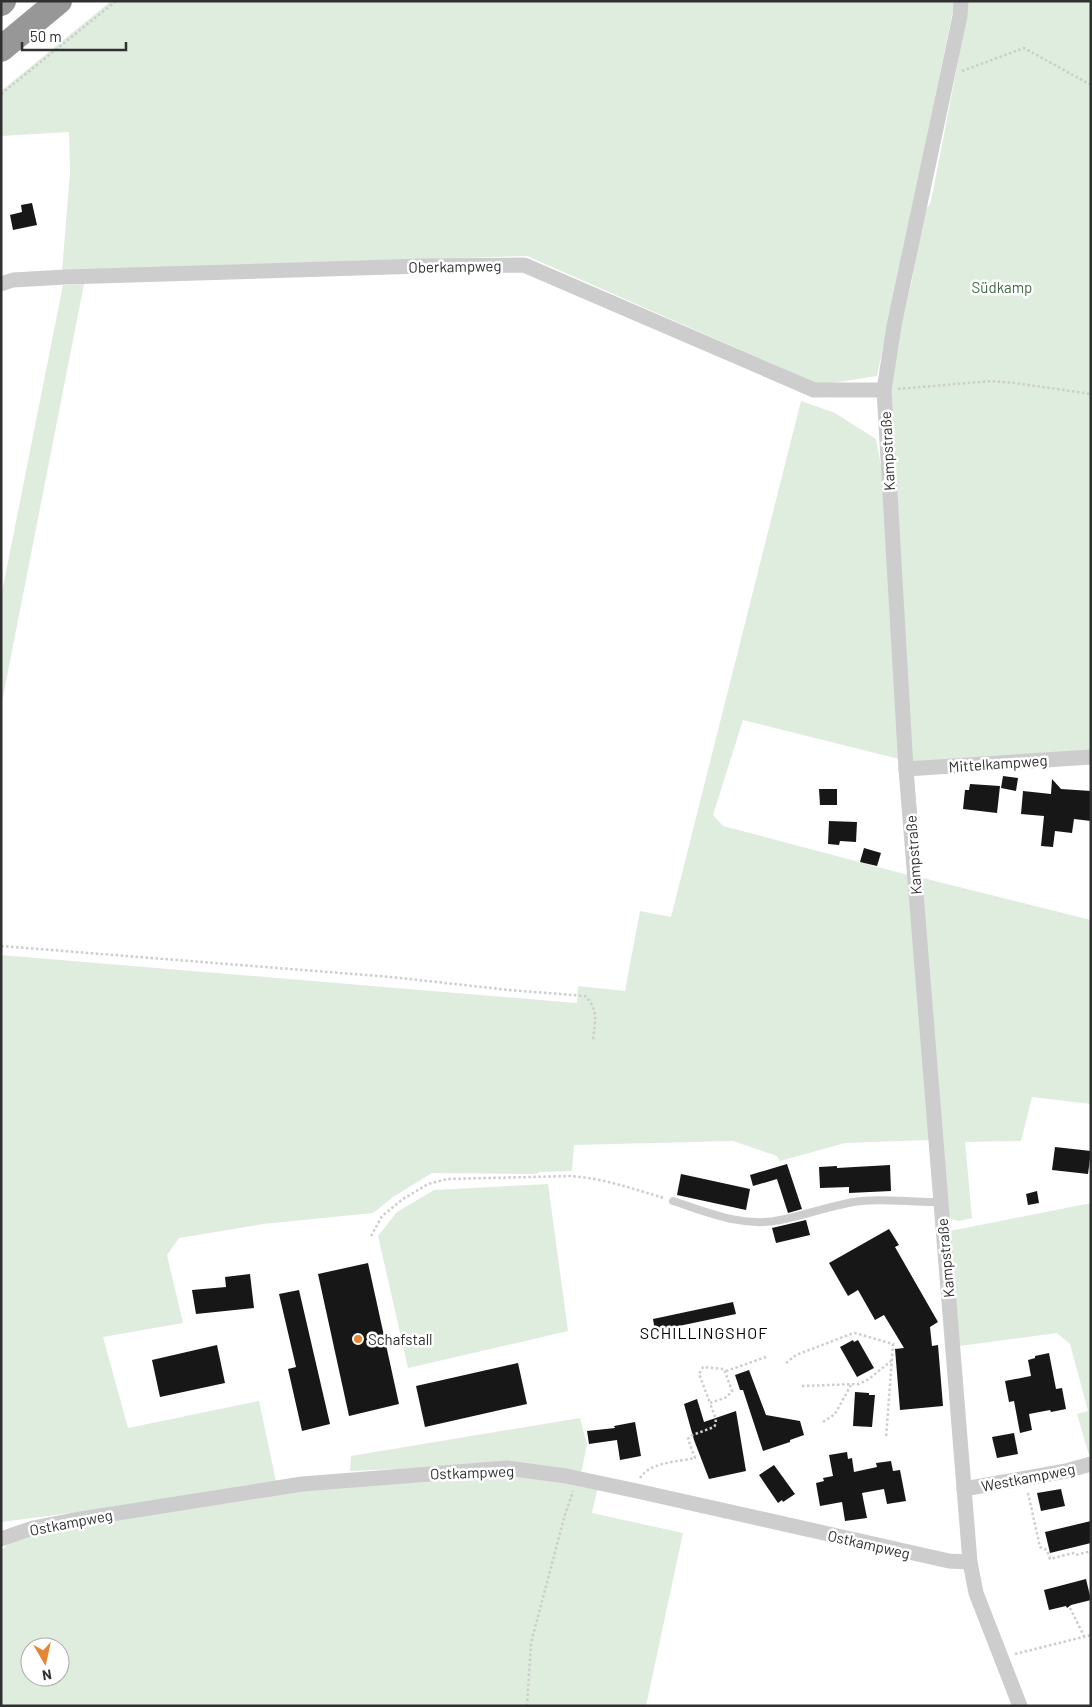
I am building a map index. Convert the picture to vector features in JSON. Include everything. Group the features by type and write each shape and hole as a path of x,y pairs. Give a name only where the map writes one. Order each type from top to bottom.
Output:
{"highway":[{"path":"1,49 60,1"}],"street":[{"name":"Kampstraße","path":"961,1 960,16 894,326 884,390 906,768 970,1562 976,1593 1020,1706"},
{"name":"Oberkampweg","path":"1,284 13,280 66,277 423,266 524,265 814,390 884,390"},
{"name":"Mittelkampweg","path":"906,768 1091,757"},
{"name":"Westkampweg","path":"964,1489 1066,1472 1091,1464"},
{"name":"Ostkampweg","path":"1,1539 32,1528 302,1484 507,1468 578,1479 637,1491 949,1562 970,1562"}],"lane":[{"path":"673,1201 743,1222 778,1221 860,1201 889,1199 928,1203 941,1202"}],"path":[{"path":"1,94 116,1"},
{"path":"946,77 1024,48 1091,85"},
{"path":"884,390 991,381 1091,394"},
{"path":"1,946 381,976 585,996 593,1003 595,1015 593,1040"},
{"path":"372,1236 382,1216 403,1200 428,1184 447,1179 586,1176 673,1201"},
{"path":"786,1363 796,1356 856,1333 893,1344 886,1438"},
{"path":"637,1491 640,1477 650,1468 694,1458 688,1439 690,1436 714,1427 716,1424 699,1374 700,1370 703,1367 726,1371 766,1357"},
{"path":"802,1386 859,1384 869,1380 891,1361"},
{"path":"710,1403 727,1397 732,1391 726,1371"},
{"path":"823,1422 836,1414 851,1385"},
{"path":"527,1706 531,1643 564,1518 578,1479"},
{"path":"1025,1479 1040,1547 1047,1550 1050,1559 1091,1551"},
{"path":"1070,1608 1084,1636"},
{"path":"1013,1654 1091,1634"}],"green space":[{"path":"111,1 955,1 877,376 820,385 527,256 62,271 70,173 69,132 1,136 1,91"},
{"name":"Südkamp","path":"968,1 1091,1 1091,754 911,768 890,375 912,280 924,211 930,204 933,191 967,15"},
{"path":"84,284 1,707 1,597 63,285"},
{"path":"801,401 835,413 876,439 884,482 899,759 743,720 713,815 723,826 908,875 930,1140 845,1143 780,1161 777,1156 733,1141 574,1145 572,1171 540,1172 535,1174 432,1173 393,1197 373,1213 263,1224 179,1238 167,1255 183,1323 103,1337 128,1428 259,1401 276,1481 1,1522 1,955 577,1003 578,986 625,991 640,911 671,917"},
{"path":"919,877 1091,920 1091,1104 1032,1097 1021,1141 965,1142 972,1218 959,1221 951,1219 948,1213"},
{"path":"548,1184 568,1331 408,1368 378,1236 397,1212 434,1190"},
{"path":"1091,1203 1091,1454 1089,1455 1077,1414 1088,1411 1070,1344 1057,1333 959,1346 950,1231"},
{"path":"580,1418 587,1444 581,1474 445,1467 350,1471 351,1456"},
{"path":"506,1472 598,1487 592,1513 683,1533 646,1706 1,1706 1,1551 10,1542 36,1533 305,1489"}],"building":[{"path":"32,203 37,225 13,230 10,215 22,212 21,205"},
{"path":"1003,776 1018,778 1016,791 1001,788"},
{"path":"1052,779 1061,789 1091,791 1091,821 1074,819 1072,833 1055,831 1053,847 1041,846 1044,816 1021,814 1023,791 1051,794"},
{"path":"970,784 1000,786 997,813 963,809 965,790 969,790"},
{"path":"819,789 837,789 837,805 820,805"},
{"path":"829,821 857,822 856,842 840,841 839,845 828,844"},
{"path":"864,848 881,853 877,866 860,862"},
{"path":"1055,1147 1091,1151 1088,1174 1052,1170"},
{"path":"787,1164 802,1209 788,1213 777,1179 753,1186 750,1175"},
{"path":"890,1165 891,1191 849,1193 849,1187 820,1188 819,1167 837,1166 837,1168"},
{"path":"681,1174 750,1189 746,1210 677,1195"},
{"path":"1037,1191 1039,1203 1028,1205 1026,1194"},
{"path":"806,1220 810,1235 776,1243 772,1228"},
{"path":"889,1229 899,1245 895,1247 938,1322 930,1327 932,1346 938,1345 943,1406 900,1410 895,1349 904,1348 884,1315 875,1320 858,1290 848,1296 829,1263"},
{"name":"Schafstall","path":"368,1263 399,1404 349,1416 318,1274"},
{"path":"250,1274 254,1308 196,1314 192,1290 226,1287 225,1277"},
{"path":"299,1290 330,1424 302,1431 288,1369 296,1367 279,1294"},
{"path":"733,1302 736,1314 655,1331 653,1319"},
{"path":"853,1340 854,1342 858,1340 874,1368 857,1377 840,1347"},
{"path":"217,1345 225,1383 160,1397 152,1360"},
{"path":"1049,1353 1056,1389 1062,1388 1066,1409 1029,1414 1032,1430 1020,1433 1014,1401 1009,1402 1005,1381 1031,1376 1028,1360 1035,1358 1035,1356"},
{"path":"518,1363 527,1404 425,1427 416,1386"},
{"path":"749,1370 766,1415 800,1421 804,1435 763,1451 743,1390 740,1390 735,1375"},
{"path":"855,1392 875,1395 872,1427 853,1426"},
{"path":"697,1399 704,1422 736,1411 746,1471 709,1479 694,1440 684,1404"},
{"path":"635,1422 641,1456 620,1460 617,1440 589,1444 587,1431 615,1428 614,1426"},
{"path":"1014,1433 1018,1454 997,1458 992,1437"},
{"path":"847,1452 848,1459 852,1458 854,1472 877,1467 876,1463 891,1461 893,1471 900,1470 906,1501 887,1504 884,1489 862,1493 867,1518 845,1521 842,1502 820,1506 816,1483 824,1481 823,1478 833,1476 829,1455"},
{"path":"774,1465 795,1494 778,1503 759,1475"},
{"path":"1061,1489 1065,1506 1041,1511 1037,1493"},
{"path":"1091,1521 1091,1543 1050,1553 1045,1532"},
{"path":"1086,1579 1091,1600 1071,1605 1067,1608 1066,1606 1049,1610 1044,1590"}],"place":[{"name":"Schafstall","path":"358,1339"}],"district":[{"name":"SCHILLINGSHOF","path":"704,1332"}]}
